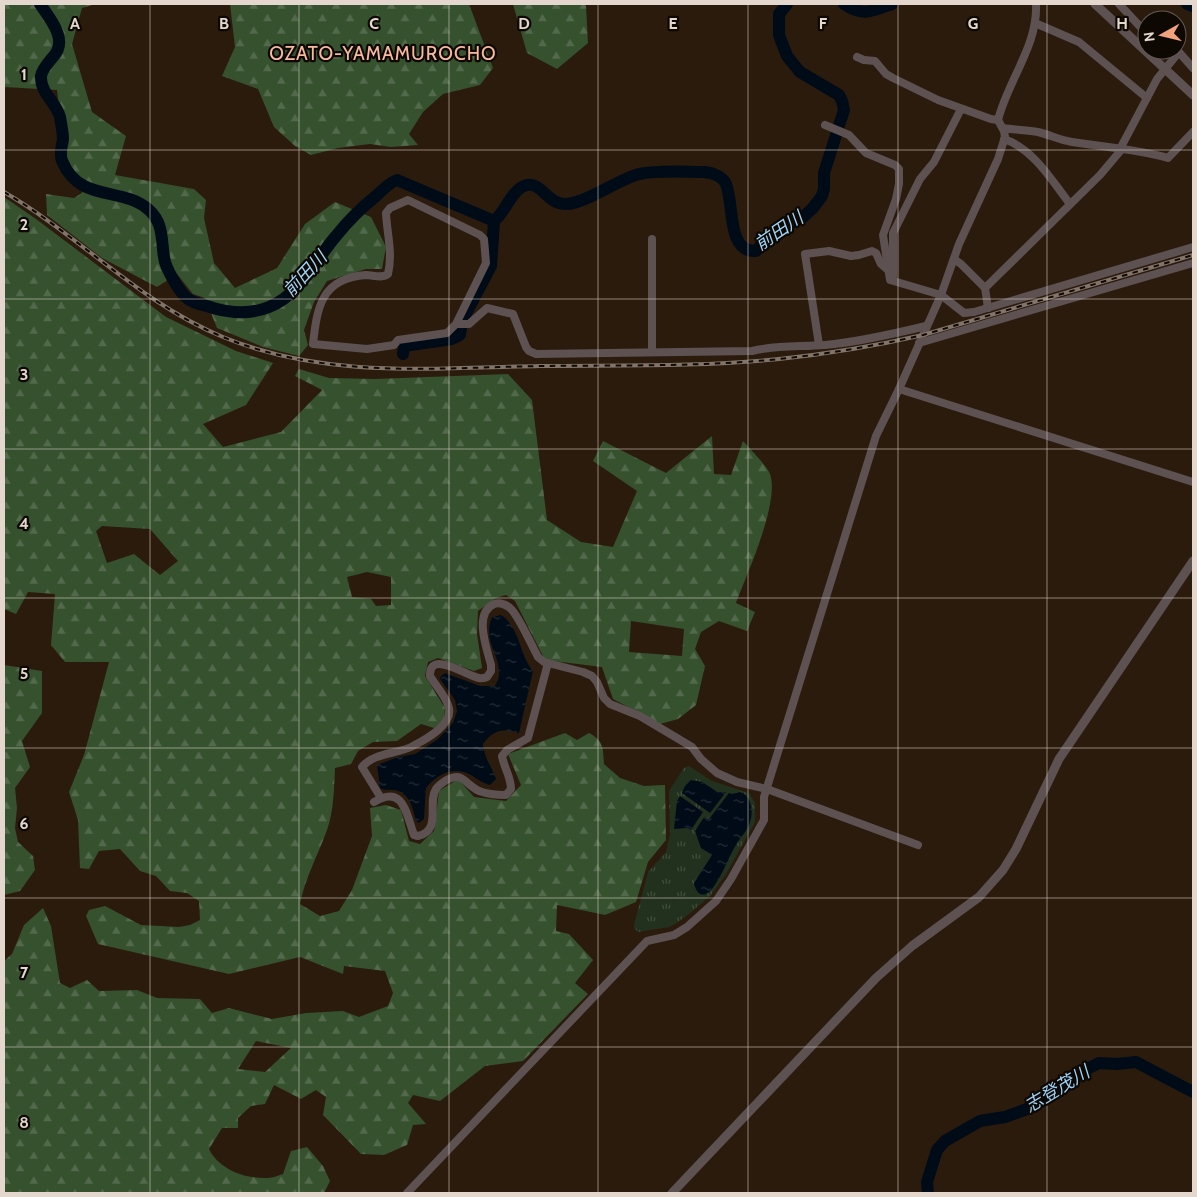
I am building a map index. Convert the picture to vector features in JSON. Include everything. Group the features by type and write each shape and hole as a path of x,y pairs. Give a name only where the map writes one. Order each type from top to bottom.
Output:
{"street":[{"path":"406,1193 647,941 674,934 687,928 716,901 731,879 764,820 764,797 876,436 941,295 959,244 998,159 1004,139 1003,128 998,120 1001,106 1030,42 1035,23 1036,4"},
{"path":"1095,4 1193,95"},
{"path":"1118,4 1137,24"},
{"path":"1035,23 1079,42 1147,98"},
{"path":"857,57 875,61 886,74 930,97 998,120"},
{"path":"985,288 1100,175 1121,149 1157,79 1172,60"},
{"path":"892,280 893,233 920,179 934,162 961,109"},
{"path":"828,126 849,135 866,153 895,165 899,169 896,199 883,235 890,280 941,295 964,314 1193,247"},
{"path":"1003,128 1036,132 1062,140 1141,151 1168,158 1193,132"},
{"path":"1004,139 1016,143 1029,154 1070,204"},
{"path":"459,324 486,263 484,239 480,235 443,216 408,200 390,208 386,213 391,247 391,263 388,274 386,277 366,275 347,280 328,291 319,305 313,344 367,349 394,345 398,340 447,333 459,324 469,324 487,308 513,314 526,346 529,351 536,354 752,351 767,347 819,345 883,336 926,326"},
{"path":"652,239 652,352"},
{"path":"819,345 805,254 829,251 859,256 872,251 876,253 881,264 888,270"},
{"path":"954,260 962,264 985,288 988,308"},
{"path":"919,343 1193,264"},
{"path":"899,389 1193,482"},
{"path":"672,1193 876,978 912,946 979,897 994,881 1016,849 1059,759 1193,561"},
{"path":"548,663 528,738 507,750 502,756 512,789 506,795 497,795 478,790 460,777 453,777 436,788 433,798 434,812 432,822 428,831 418,836 414,834 403,803 397,798 389,796 377,800 362,767 366,762 411,747 443,728 448,720 448,705 430,676 430,670 433,666 440,663 480,679 487,677 491,671 482,624 488,608 500,603 512,610 538,657 544,662 548,663 592,676 597,682 604,698 610,704 640,716 692,747 700,759 717,773 737,782 767,789 918,845"}],"green space":[{"path":"4,4 95,4 82,8 72,44 92,112 126,136 115,175 194,189 206,200 204,218 214,263 235,288 277,268 305,224 335,202 371,217 386,247 382,269 366,269 327,281 314,302 304,330 308,345 299,356 263,347 217,328 205,298 193,294 177,274 157,287 102,258 47,215 46,194 74,198 83,192 65,153 57,90 4,87"},
{"path":"230,4 469,4 493,68 480,85 443,94 423,112 409,134 418,145 391,147 370,144 338,148 311,155 295,146 274,127 258,89 222,76 235,47"},
{"path":"513,4 584,4 586,6 588,43 557,69 527,53"},
{"path":"4,197 166,317 236,351 273,363 246,405 203,424 223,447 281,432 322,390 295,376 299,369 329,378 375,379 508,374 532,400 547,520 581,542 613,547 637,491 593,461 603,441 666,473 712,436 714,474 731,475 743,441 770,474 772,486 767,519 736,603 755,612 747,631 719,621 701,632 695,649 705,666 696,705 678,719 660,724 613,699 602,667 545,660 515,601 506,595 496,598 478,611 477,634 482,668 474,671 438,658 428,662 425,676 445,708 444,720 434,728 421,724 397,741 373,742 358,751 351,764 335,768 331,815 308,876 300,904 320,916 339,911 352,890 372,836 370,808 386,805 401,810 409,841 420,844 434,831 439,791 458,779 474,797 506,801 521,785 508,754 565,733 577,740 589,733 598,739 602,746 604,764 620,778 644,786 665,785 666,840 648,862 636,902 605,915 557,905 556,931 569,934 593,960 575,983 588,994 523,1061 485,1066 440,1101 413,1095 408,1103 426,1124 413,1125 407,1145 384,1155 361,1154 323,1115 326,1097 316,1090 301,1099 274,1085 265,1104 251,1106 238,1118 238,1128 222,1128 209,1149 219,1163 234,1172 251,1177 268,1178 283,1174 291,1151 307,1147 323,1166 330,1181 324,1193 4,1193 4,961 12,954 24,925 43,908 51,926 60,983 70,988 87,980 99,991 137,990 157,998 200,999 212,1013 229,1008 272,1019 306,1013 343,1011 359,1017 388,1006 393,993 385,971 344,966 343,974 300,957 229,974 98,944 86,916 89,910 105,906 141,925 179,927 190,925 200,920 199,901 187,893 170,891 156,876 140,871 120,849 99,851 89,869 80,868 78,820 69,792 84,755 109,662 65,662 51,645 55,594 28,592 16,614 4,609","holes":["102,526 150,529 178,561 160,575 134,554 107,563 96,531","367,572 391,577 391,605 376,606 371,599 352,597 347,577","631,621 684,629 682,656 629,652","256,1041 291,1048 265,1072 238,1069"]},
{"path":"4,665 42,671 42,713 22,741 30,767 15,788 17,808 15,828 18,842 33,856 35,870 20,891 4,895"},
{"path":"689,766 712,781 749,793 755,803 755,822 726,874 711,895 675,924 669,927 638,932 634,925 648,872 666,852 670,834 669,791 684,768"}],"water":[{"path":"501,615 512,626 528,664 533,671 519,733 499,731 483,744 496,779 490,785 469,774 457,771 445,773 430,783 426,788 424,819 419,823 416,821 409,801 403,793 380,788 377,765 398,757 415,754 438,739 453,723 457,711 455,700 440,679 445,673 480,686 495,686 499,676 499,667 490,640 489,625 492,617"},
{"path":"691,780 703,782 717,792 726,792 710,813 682,793 685,786"},
{"path":"740,792 747,797 751,804 752,814 749,825 714,886 703,895 696,889 694,883 712,855 701,848 695,831 704,817 709,819 729,793"},
{"path":"680,796 703,812 691,830 688,828 674,829 677,801"}],"waterway":[{"name":"前田川","path":"40,4 53,23 59,37 57,50 43,71 41,82 60,117 63,139 61,158 70,174 79,183 90,189 137,202 148,209 157,220 161,232 167,267 177,286 185,296 197,303 234,312 256,311 269,307 290,294 307,276 350,220 386,187 397,180 494,221 517,191 527,185 537,187 554,201 567,204 584,199 639,174 708,172 719,176 725,182 735,235 739,243 746,249 756,251 773,232 803,217 822,196 824,173 844,110 839,95 800,72 787,56 779,35 779,14 787,4"},
{"name":"前田川","path":"844,4 862,12 873,11 892,4"},
{"name":"前田川","path":"1187,4 1193,6"},
{"name":"前田川","path":"403,354 404,346 452,339 460,335 462,321 491,266 494,221"},
{"name":"志登茂川","path":"928,1193 927,1182 937,1150 945,1141 980,1121 1005,1117 1027,1109 1049,1097 1061,1086 1099,1063 1136,1062 1193,1092"}],"railway":[{"path":"4,192 59,228 137,288 193,323 223,337 261,350 300,360 379,368 419,369 689,364 749,362 815,355 923,335 1193,255"}],"district":[{"name":"OZATO-YAMAMUROCHO","path":"383,53"}]}
